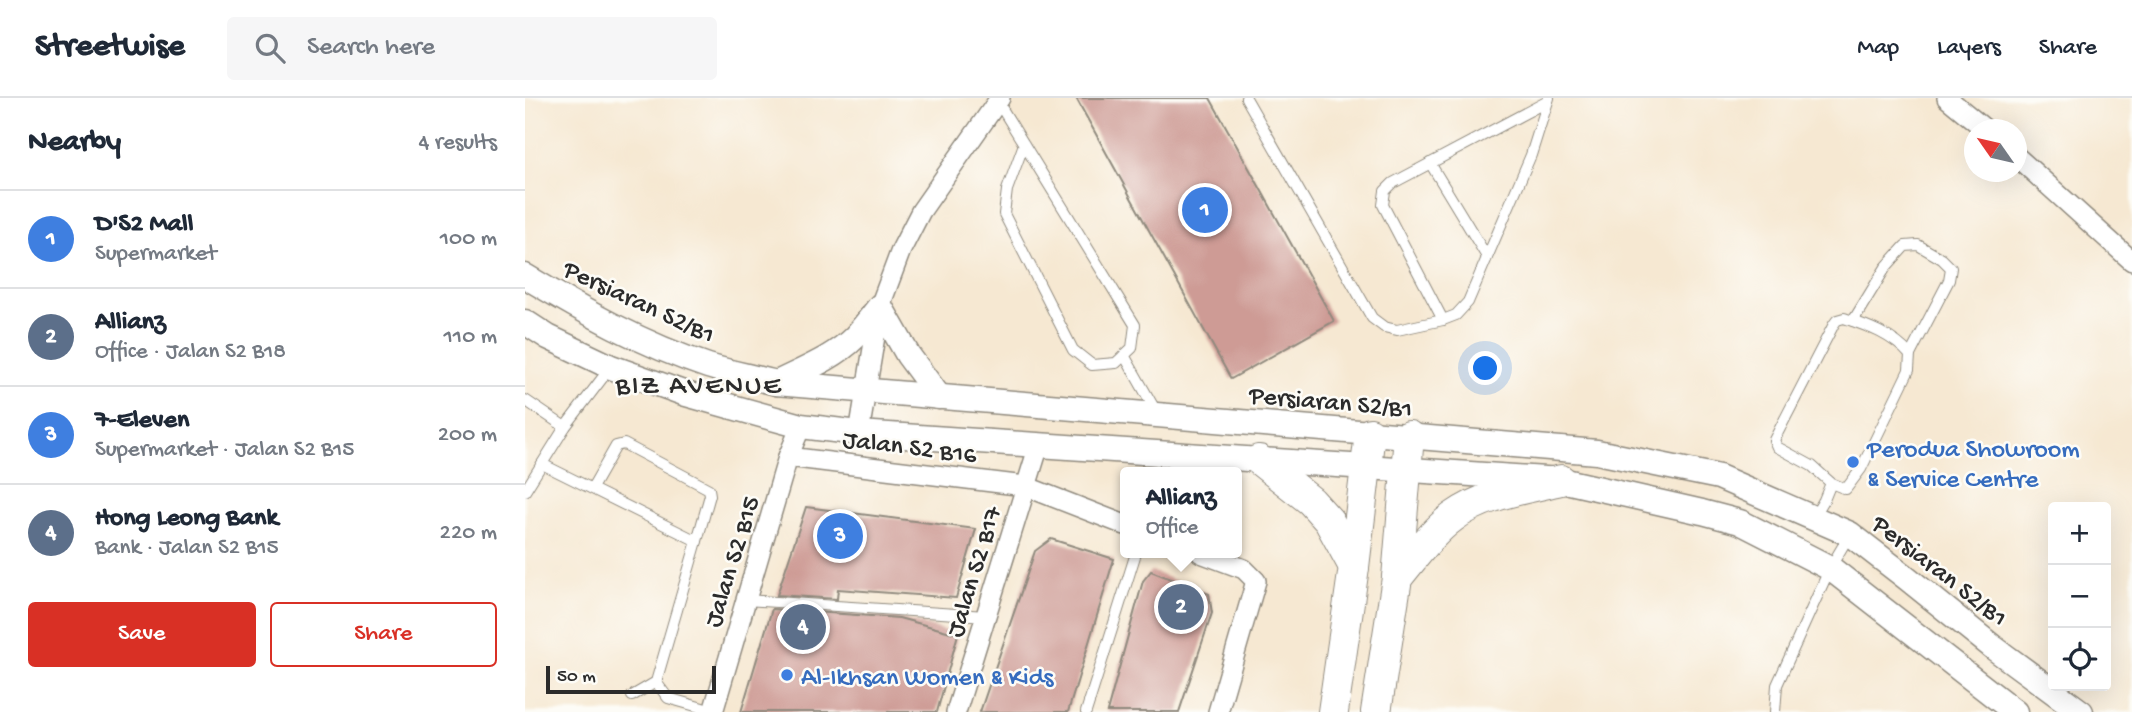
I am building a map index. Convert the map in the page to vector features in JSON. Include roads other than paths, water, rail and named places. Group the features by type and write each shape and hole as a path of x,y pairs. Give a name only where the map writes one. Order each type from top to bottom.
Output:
{"main road":[{"path":"1333,712 1355,567 1370,433"},
{"path":"1376,712 1397,578 1409,436"},
{"path":"1259,460 1311,501 1329,521 1355,567"},
{"path":"1397,578 1450,519 1471,505 1494,496 1561,480"}],"street":[{"path":"1947,98 1973,119"},
{"path":"859,433 880,306 901,250 921,211 999,100"},
{"path":"2027,166 2132,261"},
{"name":"Persiaran S2/B1","path":"525,276 559,297 639,338 709,366 776,383 1597,452 1719,477 1850,534 1994,648 2081,712"},
{"path":"776,383 845,346 880,306"},
{"path":"880,306 908,355 939,397"},
{"path":"525,322 548,337 611,367 686,394 801,426 859,433 1561,480 1740,522 1830,568 2015,712"},
{"name":"Jalan S2 B15","path":"713,712 788,457 801,426"},
{"name":"Jalan S2 B17","path":"956,712 1039,445"},
{"name":"Jalan S2 B16","path":"788,457 1025,486 1120,523"},
{"path":"1214,558 1244,569 1256,581 1218,712"}],"lane":[{"path":"1246,98 1372,318 1384,327 1397,330 1456,315 1468,302 1531,155 1548,99"},
{"path":"1443,320 1383,205 1385,191 1392,183 1548,99"},
{"path":"999,100 1135,325 1132,348 1116,363 1093,365 1073,350 1005,215 1007,190 1024,144"},
{"path":"1430,163 1487,257"},
{"path":"1853,321 1886,267 1905,246 1918,244 1951,268 1949,280 1910,355 1909,370 1861,469 1846,489 1831,483 1812,466 1777,447 1774,440 1834,324 1844,318 1853,321 1889,336 1901,344 1910,355"},
{"path":"1124,355 1158,415"},
{"path":"525,491 565,427 611,367"},
{"path":"525,400 565,427"},
{"path":"592,488 616,446 624,444 709,489 710,495 656,682 632,696"},
{"path":"542,464 697,541"},
{"path":"1814,518 1831,483"},
{"path":"1775,712 1777,685 1830,568 1850,534"},
{"path":"1086,712 1134,558"},
{"path":"746,600 986,616"},
{"path":"656,682 668,698 713,712"}],"place":[{"name":"D'S2 Mall","path":"1205,210"},
{"name":"Perodua Showroom & Service Centre","path":"1853,462"},
{"name":"7-Eleven","path":"840,536"},
{"name":"Allianz","path":"1181,607"},
{"name":"Hong Leong Bank","path":"803,627"},
{"name":"Al-Ikhsan Women & Kids","path":"787,675"}],"district":[{"name":"BIZ AVENUE","path":"699,383"}]}
